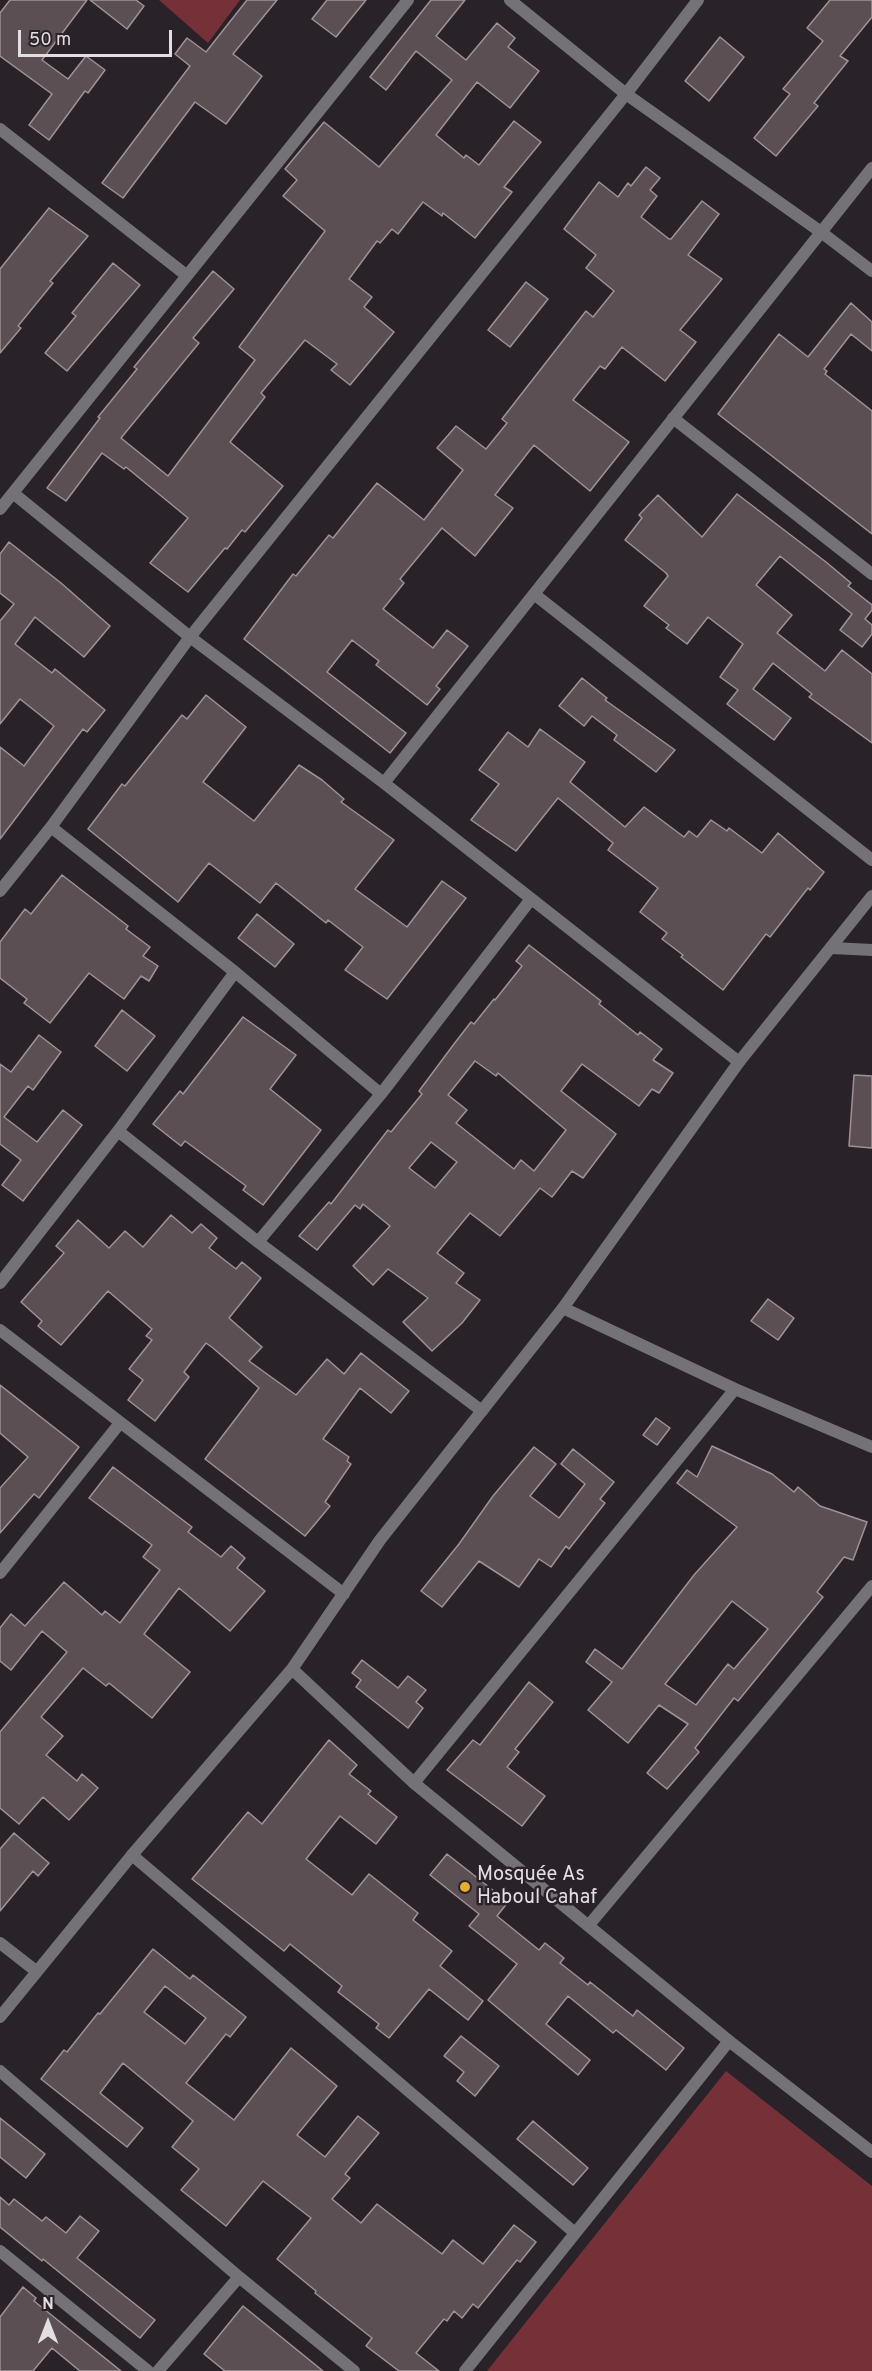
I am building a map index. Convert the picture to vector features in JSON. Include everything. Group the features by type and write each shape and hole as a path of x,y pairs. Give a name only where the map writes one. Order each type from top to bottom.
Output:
{"street":[{"path":"0,509 408,0"},
{"path":"0,891 190,638 626,94 698,0"},
{"path":"515,2 626,94 821,232 872,272"},
{"path":"0,129 186,275"},
{"path":"384,783 872,168"},
{"path":"673,418 872,574"},
{"path":"13,493 190,638 384,783 739,1062"},
{"path":"534,594 872,860"},
{"path":"51,826 236,972 381,1094"},
{"path":"0,2017 132,1855 292,1669 380,1540 563,1308 739,1062 872,896"},
{"path":"258,1242 381,1094 531,899"},
{"path":"832,948 872,950"},
{"path":"0,1282 118,1131 236,972"},
{"path":"118,1131 258,1242 482,1411"},
{"path":"563,1308 735,1389 872,1447"},
{"path":"0,1330 344,1594"},
{"path":"414,1783 735,1389"},
{"path":"0,1573 120,1423"},
{"path":"589,1925 872,1587"},
{"path":"292,1669 414,1783 729,2041 872,2152"},
{"path":"132,1855 575,2233"},
{"path":"0,1943 36,1971"},
{"path":"465,2371 729,2041"},
{"path":"0,2071 238,2277 354,2371"},
{"path":"0,2251 148,2371"},
{"path":"158,2371 238,2277"}],"shaded area":[{"path":"159,0 240,0 208,43"},
{"path":"726,2071 872,2186 872,2371 487,2371"}],"building":[{"path":"10,0 87,0 42,60 68,79 86,56 105,70 88,93 85,91 49,140 29,125 52,94 0,56 0,13"},
{"path":"90,0 136,0 144,6 127,29"},
{"path":"247,0 277,0 233,54 262,76 226,124 195,102 123,198 102,183 190,66 175,54 187,38 206,52"},
{"path":"327,0 366,0 336,37 312,19"},
{"path":"431,0 465,0 436,36 466,60 497,23 515,38 508,47 539,71 510,108 477,82 436,135 464,158 466,155 479,165 514,121 541,142 504,187 512,192 475,238 443,213 442,216 423,202 398,234 392,229 380,243 377,241 349,279 372,297 364,307 394,332 350,385 331,370 337,364 305,340 261,393 265,397 230,442 283,486 245,532 242,530 188,592 150,563 188,518 126,467 124,469 102,453 66,501 47,488 100,418 98,417 137,369 134,367 213,271 234,289 193,338 199,343 121,438 168,476 255,360 239,347 325,231 283,196 297,180 285,169 324,122 379,167 452,80 416,51 386,90 370,77"},
{"path":"830,0 872,0 872,17 840,56 848,61 814,103 818,106 776,156 754,138 790,94 783,89 823,41 807,28"},
{"path":"720,37 744,57 709,101 685,81"},
{"path":"646,167 660,178 650,190 657,196 641,217 669,239 702,201 719,214 688,255 722,279 680,330 696,342 665,381 622,347 605,369 600,366 573,400 629,442 590,491 534,445 495,495 513,508 475,556 442,528 400,579 404,583 383,609 433,648 447,630 468,646 436,686 440,689 427,705 376,665 379,661 352,640 327,672 406,733 390,753 244,639 293,574 296,576 329,535 333,538 377,483 424,520 463,470 437,448 456,426 486,449 507,423 502,419 586,311 593,317 614,291 586,268 596,255 564,229 599,182 618,197 628,183 631,186"},
{"path":"49,208 88,236 50,281 53,283 18,326 21,328 0,353 0,269"},
{"path":"113,263 140,285 67,371 45,353 76,316 72,313"},
{"path":"526,282 548,299 510,347 488,330"},
{"path":"851,303 872,322 872,351 851,334 824,369 827,371 825,374 872,411 872,534 718,414 779,334 808,357"},
{"path":"737,494 826,562 851,583 848,586 872,605 872,610 865,619 872,625 872,634 862,647 840,630 852,614 780,556 756,585 792,615 777,633 825,671 842,650 872,674 872,743 809,697 812,694 773,663 753,689 791,718 774,740 727,704 738,690 720,677 743,644 708,617 687,644 666,628 669,625 644,606 668,576 625,540 642,518 639,515 658,495 702,537"},
{"path":"9,542 110,626 84,657 35,617 15,644 52,673 55,669 105,710 87,732 83,729 0,839 0,747 24,766 54,726 20,699 0,724 0,621 14,604 0,593 0,554"},
{"path":"582,678 607,698 605,700 675,750 656,772 614,740 617,735 592,716 584,726 559,706"},
{"path":"206,695 246,727 203,782 254,821 299,765 322,780 344,799 341,802 394,840 355,889 407,927 442,881 466,898 387,999 345,970 363,947 328,920 326,923 276,883 260,903 209,863 178,902 88,829 122,784 125,786 182,715 187,719"},
{"path":"540,729 585,762 570,782 625,827 644,807 684,837 689,831 697,837 711,820 727,831 729,828 762,853 778,833 824,872 810,890 808,888 770,937 766,934 723,990 681,957 683,955 662,939 667,933 640,912 658,888 608,850 613,843 558,798 516,851 471,820 499,784 479,770 508,732 528,747"},
{"path":"62,875 128,926 126,929 150,947 143,956 158,966 149,981 141,976 124,999 89,973 50,1023 24,1003 27,999 0,978 0,942 25,909 31,914"},
{"path":"257,914 294,944 275,967 238,938"},
{"path":"529,945 601,1001 599,1004 638,1035 640,1032 662,1049 653,1060 673,1073 659,1093 652,1089 639,1106 582,1064 561,1091 616,1134 583,1178 572,1171 552,1197 540,1188 500,1236 470,1213 437,1253 464,1273 456,1283 480,1300 462,1323 432,1351 403,1322 428,1298 388,1269 373,1285 353,1266 390,1226 363,1204 360,1209 355,1205 317,1250 299,1236 329,1202 331,1204 388,1130 391,1132 422,1094 419,1091 471,1022 474,1024 522,966 516,961","holes":["475,1061 496,1076 498,1073 566,1130 534,1171 521,1160 514,1169 456,1123 467,1110 448,1095","431,1142 457,1162 435,1188 409,1168"]},
{"path":"122,1010 155,1036 127,1071 95,1046"},
{"path":"243,1017 296,1055 270,1089 321,1130 263,1205 243,1190 246,1186 185,1141 181,1146 153,1124 180,1091 183,1094"},
{"path":"39,1035 61,1052 33,1090 28,1086 4,1117 37,1142 63,1110 82,1125 23,1201 2,1185 21,1160 0,1144 0,1064 11,1072"},
{"path":"854,1075 872,1076 872,1148 849,1146"},
{"path":"171,1215 192,1233 201,1224 217,1238 209,1248 236,1269 242,1262 261,1278 229,1318 262,1347 249,1361 296,1395 327,1359 344,1374 361,1353 409,1391 391,1413 360,1388 323,1439 349,1457 347,1461 351,1464 325,1502 330,1506 305,1536 205,1459 259,1388 213,1348 206,1343 184,1372 189,1377 155,1421 128,1400 143,1380 129,1369 152,1340 146,1336 152,1329 108,1291 61,1345 38,1326 42,1321 21,1302 64,1253 56,1246 78,1220 109,1248 125,1231 143,1247"},
{"path":"768,1299 794,1318 778,1340 751,1321"},
{"path":"0,1385 79,1447 39,1498 34,1494 0,1533 0,1488 28,1457 0,1433"},
{"path":"656,1418 670,1428 657,1445 643,1435"},
{"path":"712,1446 772,1474 794,1492 798,1487 820,1506 867,1522 853,1560 844,1557 817,1592 823,1597 738,1701 734,1698 695,1748 699,1752 667,1789 647,1773 688,1724 659,1705 628,1743 588,1710 612,1682 586,1662 595,1649 622,1669 694,1575 737,1527 677,1483 687,1470 697,1477","holes":["732,1601 768,1629 734,1669 728,1664 696,1705 665,1684"]},
{"path":"534,1447 556,1464 530,1496 559,1518 585,1484 561,1464 573,1449 614,1482 600,1499 605,1503 569,1549 566,1546 551,1567 539,1559 519,1587 479,1561 442,1607 421,1591 459,1544 493,1496"},
{"path":"113,1467 192,1527 188,1532 221,1557 231,1546 245,1558 237,1568 265,1591 230,1631 179,1588 144,1634 190,1672 152,1718 109,1683 106,1686 83,1668 41,1717 63,1736 46,1755 77,1781 82,1774 98,1788 69,1820 43,1797 19,1824 0,1808 0,1732 67,1652 42,1631 11,1670 0,1661 0,1628 11,1614 25,1626 64,1582 102,1615 105,1611 120,1623 160,1570 143,1557 152,1545 89,1498"},
{"path":"362,1660 398,1688 408,1676 426,1690 416,1702 423,1708 408,1728 356,1687 361,1680 352,1673"},
{"path":"529,1682 553,1702 515,1749 519,1752 507,1767 545,1796 522,1826 447,1770 473,1740 480,1745"},
{"path":"329,1740 357,1765 349,1774 371,1791 368,1794 397,1817 376,1844 340,1816 306,1859 352,1895 369,1874 418,1913 413,1920 452,1951 440,1966 483,2001 468,2020 429,1989 389,2038 376,2028 379,2024 338,1992 342,1986 290,1944 284,1951 192,1879 248,1812 262,1824"},
{"path":"14,1833 49,1863 38,1876 33,1871 0,1911 0,1849"},
{"path":"447,1854 508,1902 497,1916 539,1950 545,1943 564,1958 560,1963 588,1985 590,1982 633,2016 637,2010 684,2048 666,2070 616,2030 613,2033 568,1996 546,2024 590,2060 578,2075 488,2000 517,1964 469,1926 479,1914 430,1875"},
{"path":"153,1949 190,1979 193,1975 246,2017 230,2037 226,2034 186,2083 234,2120 291,2048 337,2086 297,2135 325,2157 358,2116 379,2133 345,2174 350,2178 332,2199 361,2223 377,2204 442,2254 453,2240 483,2264 514,2225 536,2242 520,2262 517,2260 478,2308 473,2304 462,2318 454,2311 447,2321 444,2319 416,2353 439,2371 399,2371 366,2346 372,2338 315,2293 316,2291 277,2259 311,2218 263,2181 226,2226 181,2190 199,2169 172,2147 193,2121 123,2063 100,2093 143,2128 127,2147 41,2079 64,2050 67,2052 98,2013 100,2014","holes":["165,1986 206,2018 185,2044 144,2012"]},
{"path":"461,2036 499,2066 475,2096 457,2081 464,2072 444,2056"},
{"path":"0,2118 45,2154 26,2178 0,2157"},
{"path":"533,2121 588,2168 573,2185 517,2139"},
{"path":"0,2197 9,2205 14,2199 42,2221 46,2217 66,2233 80,2216 99,2231 77,2258 155,2320 140,2338 0,2227"},
{"path":"23,2287 36,2298 34,2301 121,2371 80,2371 52,2348 33,2371 0,2371 0,2317"},
{"path":"243,2306 323,2371 225,2371 204,2354"}],"place":[{"name":"Mosquée As Haboul Cahaf","path":"465,1887"}]}
